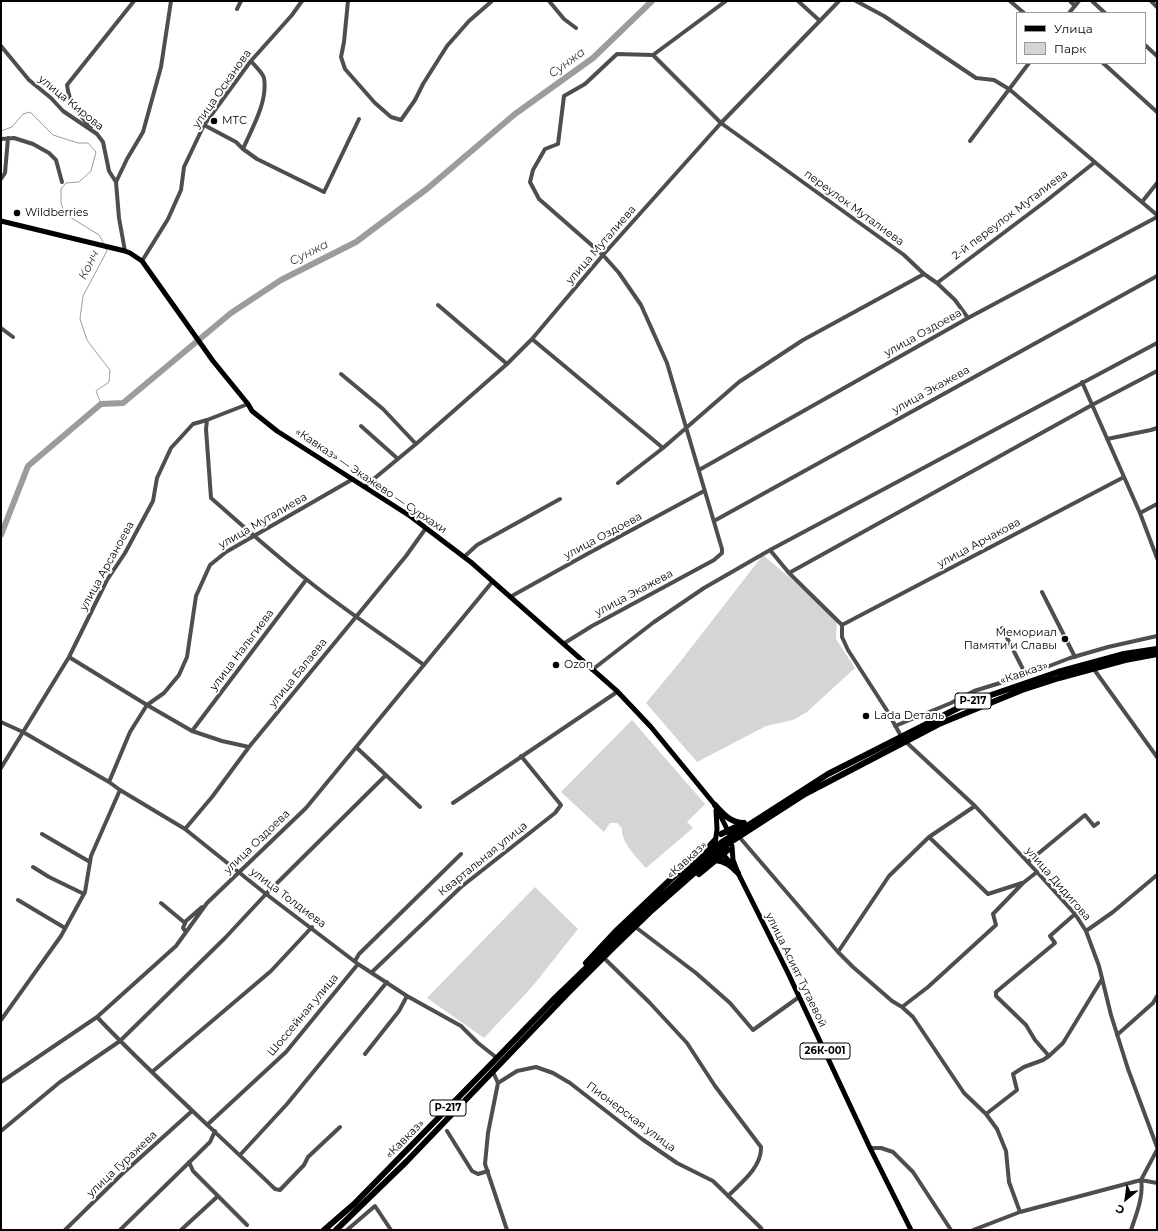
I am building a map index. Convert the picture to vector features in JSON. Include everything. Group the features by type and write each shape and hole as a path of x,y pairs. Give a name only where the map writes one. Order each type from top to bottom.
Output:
{"highway":[{"name":"«Кавказ»","path":"336,1230 408,1161 645,911 722,842 829,777 903,739 968,703 1058,672 1124,654 1157,649"},
{"name":"«Кавказ»","path":"903,739 1022,690 1093,668 1157,654"},
{"name":"«Кавказ»","path":"715,860 727,849 829,777"},
{"path":"721,834 744,823 800,787 829,777"},
{"path":"715,805 728,819 738,823 744,823"},
{"path":"570,983 615,932 671,879 704,852 715,840"},
{"path":"715,860 723,861 729,864 738,873"},
{"name":"Р-217","path":"569,992 606,960 682,887 715,860"},
{"name":"«Кавказ»","path":"324,1230 354,1204 570,983 612,946"}],"main road":[{"path":"1,221 125,251 142,261"},
{"name":"«Кавказ» — Экажево — Сурхахи","path":"142,261 213,361 252,411 277,431 353,479 426,528 464,556 617,692 651,727 715,805 731,837 727,849"},
{"path":"715,805 717,824 715,846 727,849 738,873"},
{"path":"715,840 721,834 726,834 731,837"},
{"name":"улица Асият Тутаевой","path":"727,849 870,1148 911,1230"}],"street":[{"path":"97,134 79,115 69,100 67,85 134,1"},
{"path":"125,251 119,218 116,182 127,159 143,132 161,67 171,1"},
{"path":"237,9 241,1"},
{"name":"улица Осканова","path":"142,261 168,220 181,190 184,167 204,125 251,61 292,15 302,1"},
{"path":"348,1 341,57 345,69 375,103 391,117 401,120 416,100 423,84 447,46 469,21 492,1"},
{"path":"549,1 564,19 576,28"},
{"path":"714,521 704,492 699,470 685,428 667,364 641,305 619,273 602,255 539,199 530,182 533,170 545,149 558,144 564,96 585,84 617,54 653,55 726,1"},
{"path":"798,1 820,21"},
{"name":"улица Муталиева","path":"364,487 416,444 507,364 532,339 602,255 721,123 839,1"},
{"path":"856,1 884,16 976,78 994,80 1010,89 1157,216"},
{"path":"1010,1 1023,12"},
{"path":"1070,1 1075,6"},
{"path":"1070,12 1079,1"},
{"path":"1092,1 1104,12"},
{"path":"1151,1 1157,7"},
{"name":"улица Кирова","path":"1,46 29,80 51,98 63,111 97,134 103,142 109,171 116,182"},
{"path":"1146,46 1157,56"},
{"name":"переулок Муталиева","path":"653,55 721,123 904,255 955,300 968,318"},
{"path":"243,149 264,98 264,77 251,61"},
{"path":"970,141 1028,64"},
{"path":"1104,64 1157,112"},
{"path":"204,125 236,142 243,149 273,168 324,192 359,119"},
{"path":"1,179 5,173 8,138"},
{"path":"1,139 14,138 33,144 49,153 56,160 62,182"},
{"name":"2-й переулок Муталиева","path":"937,283 1046,201 1094,162"},
{"path":"1142,202 1157,183"},
{"name":"улица Оздоева","path":"699,470 968,318 1157,216"},
{"path":"618,483 663,448 739,382 803,340 924,274"},
{"name":"улица Экажева","path":"563,644 592,626 714,560 722,552 722,548 714,521 1157,276"},
{"path":"438,304 507,364"},
{"path":"1,328 13,337"},
{"path":"532,339 663,448"},
{"path":"592,670 654,622 704,588 770,550 1157,343"},
{"path":"789,573 1092,405 1157,371"},
{"path":"341,374 383,409 416,444"},
{"path":"1082,382 1140,513 1157,558"},
{"name":"улица Арсаноева","path":"1,768 69,657 107,580 125,553 153,501 157,478 171,448 193,424 248,404"},
{"path":"207,420 206,430 211,498 306,580 424,665"},
{"path":"362,426 398,459"},
{"path":"1107,439 1157,428"},
{"name":"улица Арчакова","path":"842,625 1124,477"},
{"name":"улица Муталиева","path":"109,782 130,732 147,705 164,693 179,675 187,657 196,596 210,565 226,552 353,479"},
{"name":"улица Оздоева","path":"510,597 704,492"},
{"path":"464,556 477,545 560,499"},
{"path":"1140,513 1157,504"},
{"name":"улица Балаева","path":"185,830 212,797 249,747 406,556 426,528"},
{"path":"770,550 789,573 842,625"},
{"name":"улица Нальгиева","path":"192,731 306,580"},
{"name":"улица Оздоева","path":"1,1082 97,1017 176,946 206,903 306,808 493,581"},
{"path":"1042,592 1075,657"},
{"name":"улица Дидигова","path":"842,625 842,637 848,650 903,739 975,806 1038,872 1074,914 1086,931 1099,966 1111,1015 1128,1069 1157,1149 1140,1180"},
{"path":"1002,628 1026,675"},
{"path":"895,726 950,703 974,691 1026,675 1075,657 1157,636"},
{"path":"69,657 192,731 222,741 249,747"},
{"path":"1093,668 1157,756"},
{"path":"453,803 617,692"},
{"name":"улица Толдиева","path":"1,722 23,732 109,782 185,830 266,894 357,962 407,996 462,1026 478,1043 497,1058"},
{"path":"356,747 420,807"},
{"name":"Квартальная улица","path":"372,972 461,886 556,812 561,805 521,756"},
{"path":"1,1131 60,1082 120,1041 225,938 266,894 386,775"},
{"path":"1,1020 61,936 84,894 91,856 120,790"},
{"path":"838,952 889,876 929,837 975,806"},
{"path":"1028,862 1085,815 1094,826 1098,823"},
{"path":"42,834 90,862"},
{"path":"929,837 988,894 1023,883"},
{"path":"741,839 838,952 886,996 913,1017 964,1093 986,1114 997,1129 1006,1151 1009,1182 1020,1212"},
{"name":"Шоссейная улица","path":"207,1125 286,1052 357,962 359,954 461,854"},
{"path":"33,867 49,877 84,894"},
{"path":"902,1007 928,988 996,926 993,914 1023,883 1038,872"},
{"path":"1086,931 1113,912 1157,875"},
{"path":"18,900 65,928"},
{"path":"161,903 185,923"},
{"path":"186,932 183,928 185,923 206,903"},
{"path":"1049,1056 1035,1040 1026,1025 996,996 996,992 1055,943 1050,936 1074,914"},
{"path":"152,1072 271,971 312,927"},
{"path":"638,929 691,969 730,1003 752,1030 799,997"},
{"path":"606,960 649,1002 687,1043 715,1086 761,1147 762,1155 756,1165 745,1179 728,1196"},
{"path":"986,1114 1017,1090 1014,1074 1024,1067 1049,1056 1063,1042 1102,979"},
{"path":"240,1155 287,1104 387,982"},
{"path":"366,1054 399,1011 407,996"},
{"path":"1117,1035 1153,1003 1157,996"},
{"path":"97,1017 192,1111 275,1189 280,1190 304,1165 308,1157 340,1127"},
{"name":"Пионерская улица","path":"498,1083 518,1071 536,1067 553,1073 570,1083 642,1139 677,1163 713,1181 762,1230"},
{"path":"493,1072 498,1083 488,1133 486,1164 507,1230"},
{"name":"улица Гуражева","path":"65,1230 121,1175 192,1111"},
{"path":"120,1230 210,1142 215,1131"},
{"path":"447,1131 472,1171 478,1174 488,1171"},
{"path":"870,1148 881,1148 893,1152 913,1172 951,1230"},
{"path":"189,1162 193,1171 247,1225"},
{"path":"1131,1230 1142,1187 1140,1180"},
{"path":"973,1230 1020,1212 1140,1180 1157,1183"},
{"path":"181,1230 218,1196"},
{"path":"347,1230 375,1206 392,1230"}],"green space":[{"path":"763,555 837,618 836,639 855,668 807,712 793,720 766,726 697,762 646,703 680,662"},
{"path":"632,720 705,804 687,822 693,828 646,868 626,844 622,833 622,828 617,823 610,823 604,832 561,792"},
{"path":"535,887 578,929 532,987 484,1038 427,998"}],"waterway":[{"name":"Сунжа","path":"1,535 28,466 101,404 123,403 231,313 281,280 356,242 428,188 515,114 593,58 652,1"},
{"name":"Конч","path":"1,131 12,127 23,114 30,112 53,135 78,143 88,143 96,152 91,171 79,182 66,183 61,189 61,203 65,214 99,235 104,244"},
{"name":"Конч","path":"101,404 96,391 109,382 110,370 87,340 80,319 83,296 107,251 106,249"}],"place":[{"name":"МТС","path":"214,121"},
{"name":"Wildberries","path":"17,213"},
{"name":"Мемориал Памяти и Славы","path":"1065,639"},
{"name":"Ozon","path":"556,665"},
{"name":"Lada Dеталь","path":"866,716"}]}
